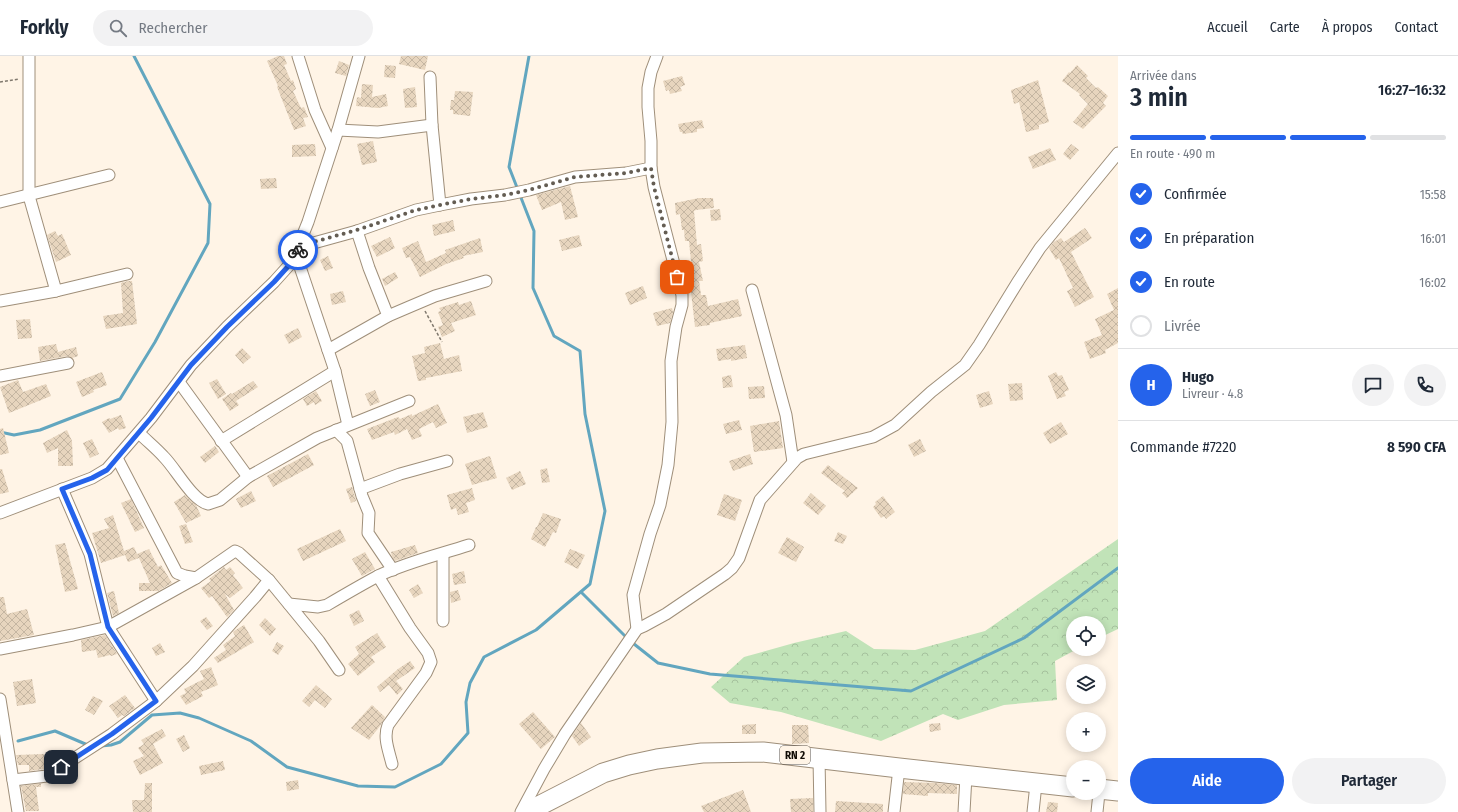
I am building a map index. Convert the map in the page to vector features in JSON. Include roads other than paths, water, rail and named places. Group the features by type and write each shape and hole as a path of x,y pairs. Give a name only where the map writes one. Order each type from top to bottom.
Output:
{"highway":[{"name":"RN 2","path":"527,812 603,773 629,765 657,759 702,753 734,751 763,752 1066,786"},
{"path":"1106,790 1118,791"}],"street":[{"path":"29,56 28,196 56,292"},
{"path":"298,56 315,110 332,148"},
{"path":"0,513 107,470 139,433 205,350 274,282 292,262 298,251 338,130 359,56"},
{"path":"637,629 633,595 650,534 660,505 668,465 672,422 671,361 682,299 654,187 651,168 648,88 651,72 657,56"},
{"path":"430,77 432,125 440,205"},
{"path":"338,130 378,132 432,125"},
{"path":"521,812 565,734 637,629 666,614 732,568 742,551 760,500 793,462 804,454 873,437 895,425 931,392 965,365 1040,248 1118,153"},
{"path":"298,251 416,210 471,199 505,195 575,177 626,173 651,168"},
{"path":"0,202 109,175"},
{"path":"357,230 369,268 388,316"},
{"path":"298,251 335,371 348,425"},
{"path":"0,301 56,292 127,274"},
{"path":"328,350 388,316 420,302 441,294 486,281"},
{"path":"752,290 786,415 793,462"},
{"path":"0,376 68,363"},
{"path":"221,441 335,371"},
{"path":"179,382 248,476"},
{"path":"139,433 164,456 193,494 204,503 212,504 220,500 248,476 317,438 409,401"},
{"path":"336,430 347,441 360,489 369,513 368,533 393,570"},
{"path":"117,458 177,573 196,578"},
{"path":"360,489 400,474 448,461"},
{"path":"62,489 90,554 108,627 156,701"},
{"path":"289,604 318,607 327,605 378,576 426,558 468,546"},
{"path":"0,650 108,627 196,578 235,551 240,553 269,580 319,641 339,670"},
{"path":"443,554 443,622"},
{"path":"378,576 410,628 428,653 431,662 426,673 388,725 386,742 392,764"},
{"path":"13,780 47,776 112,734 156,701 193,666 255,598 269,580"},
{"path":"0,699 18,812"},
{"path":"819,758 820,812"},
{"path":"894,812 899,768"},
{"path":"964,812 966,776"},
{"path":"1033,812 1036,784"},
{"path":"1097,812 1098,800"}],"waterway":[{"path":"0,432 14,435 40,430 120,399 155,342 208,243 210,204 134,56"},
{"path":"101,746 120,742 152,715 180,713 199,718 251,741 287,767 358,786 395,787 441,764 468,733 466,702 470,683 484,657 536,630 590,584 605,511 585,414 580,351 554,336 533,288 534,231 509,167 529,56"},
{"path":"581,592 629,640 658,663 710,674 911,691 1024,638 1118,568"},
{"path":"18,741 55,731 90,746"}]}
